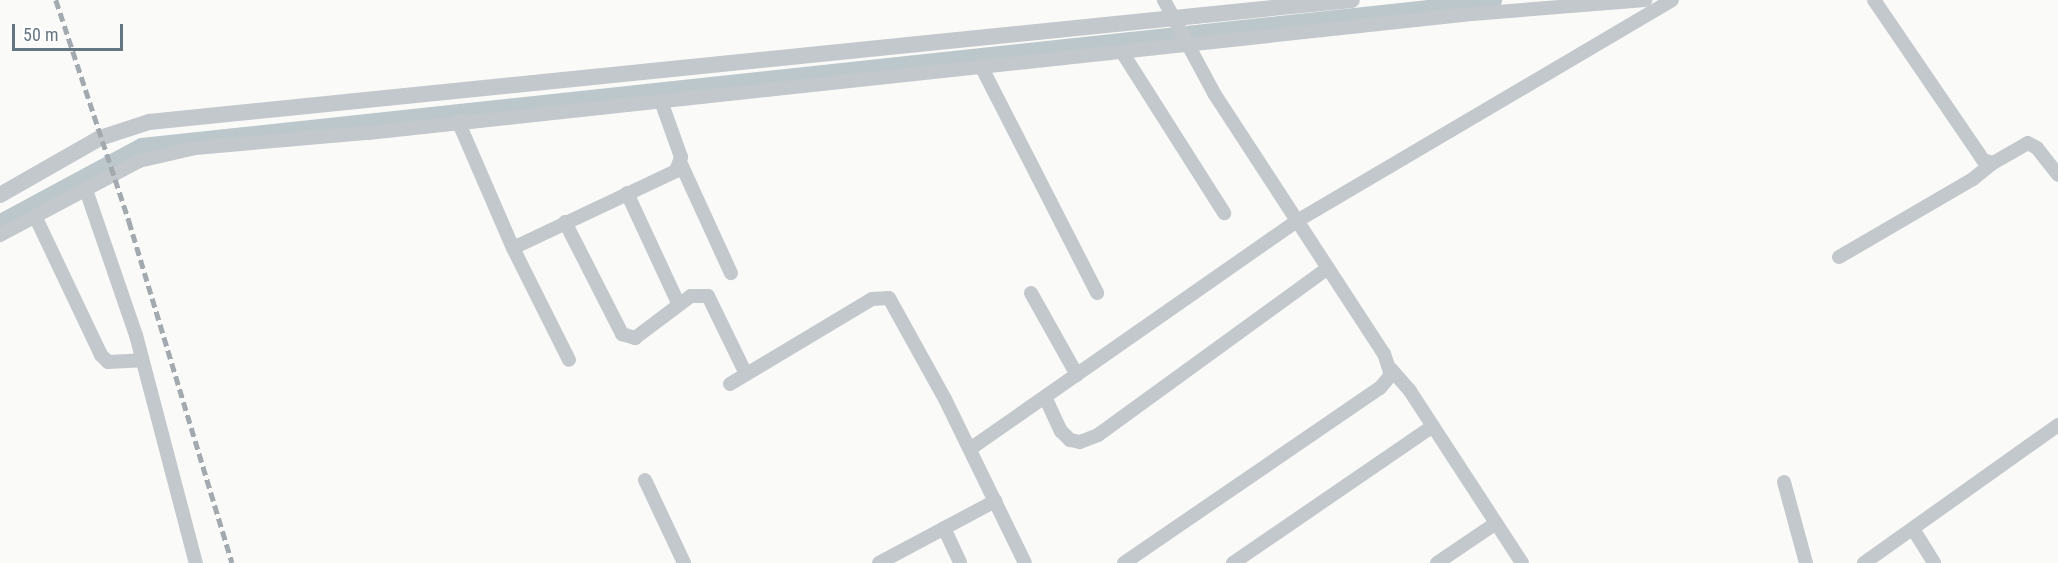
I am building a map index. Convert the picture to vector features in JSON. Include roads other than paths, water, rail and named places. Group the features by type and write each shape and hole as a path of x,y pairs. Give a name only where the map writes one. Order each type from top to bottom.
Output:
{"street":[{"path":"1164,0 1297,221 1391,369 1402,379 1522,563"},
{"path":"0,235 154,156 458,121 1122,52 1181,31 1292,3 1353,0"},
{"path":"0,195 100,138 149,122 1181,31 1645,0"},
{"path":"970,450 1297,221 1672,0"},
{"path":"1874,0 1979,155 1993,163"},
{"path":"1122,52 1224,213"},
{"path":"981,66 1097,293"},
{"path":"661,101 681,164 731,273"},
{"path":"458,121 513,248 569,360"},
{"path":"1839,256 1973,179 1993,163 2028,144 2037,148 2058,175"},
{"path":"513,248 676,171 681,164"},
{"path":"86,190 142,360 196,563"},
{"path":"627,193 679,305"},
{"path":"35,216 101,355 108,362 142,360"},
{"path":"565,222 622,334 636,338 691,296 708,296 746,374"},
{"path":"1045,397 1060,430 1070,440 1080,442 1098,435 1328,268"},
{"path":"1031,293 1077,375"},
{"path":"730,384 872,299 889,298 970,450 1025,563"},
{"path":"1124,563 1380,388 1387,381 1391,369"},
{"path":"1233,563 1432,426"},
{"path":"1864,563 2056,430"},
{"path":"645,480 684,563"},
{"path":"1784,482 1806,563"},
{"path":"879,563 995,501"},
{"path":"1437,563 1496,523"},
{"path":"944,528 960,563"},
{"path":"1913,529 1934,563"}],"waterway":[{"path":"0,221 141,145 1494,0"}],"railway":[{"path":"56,0 129,221 232,563"}]}
